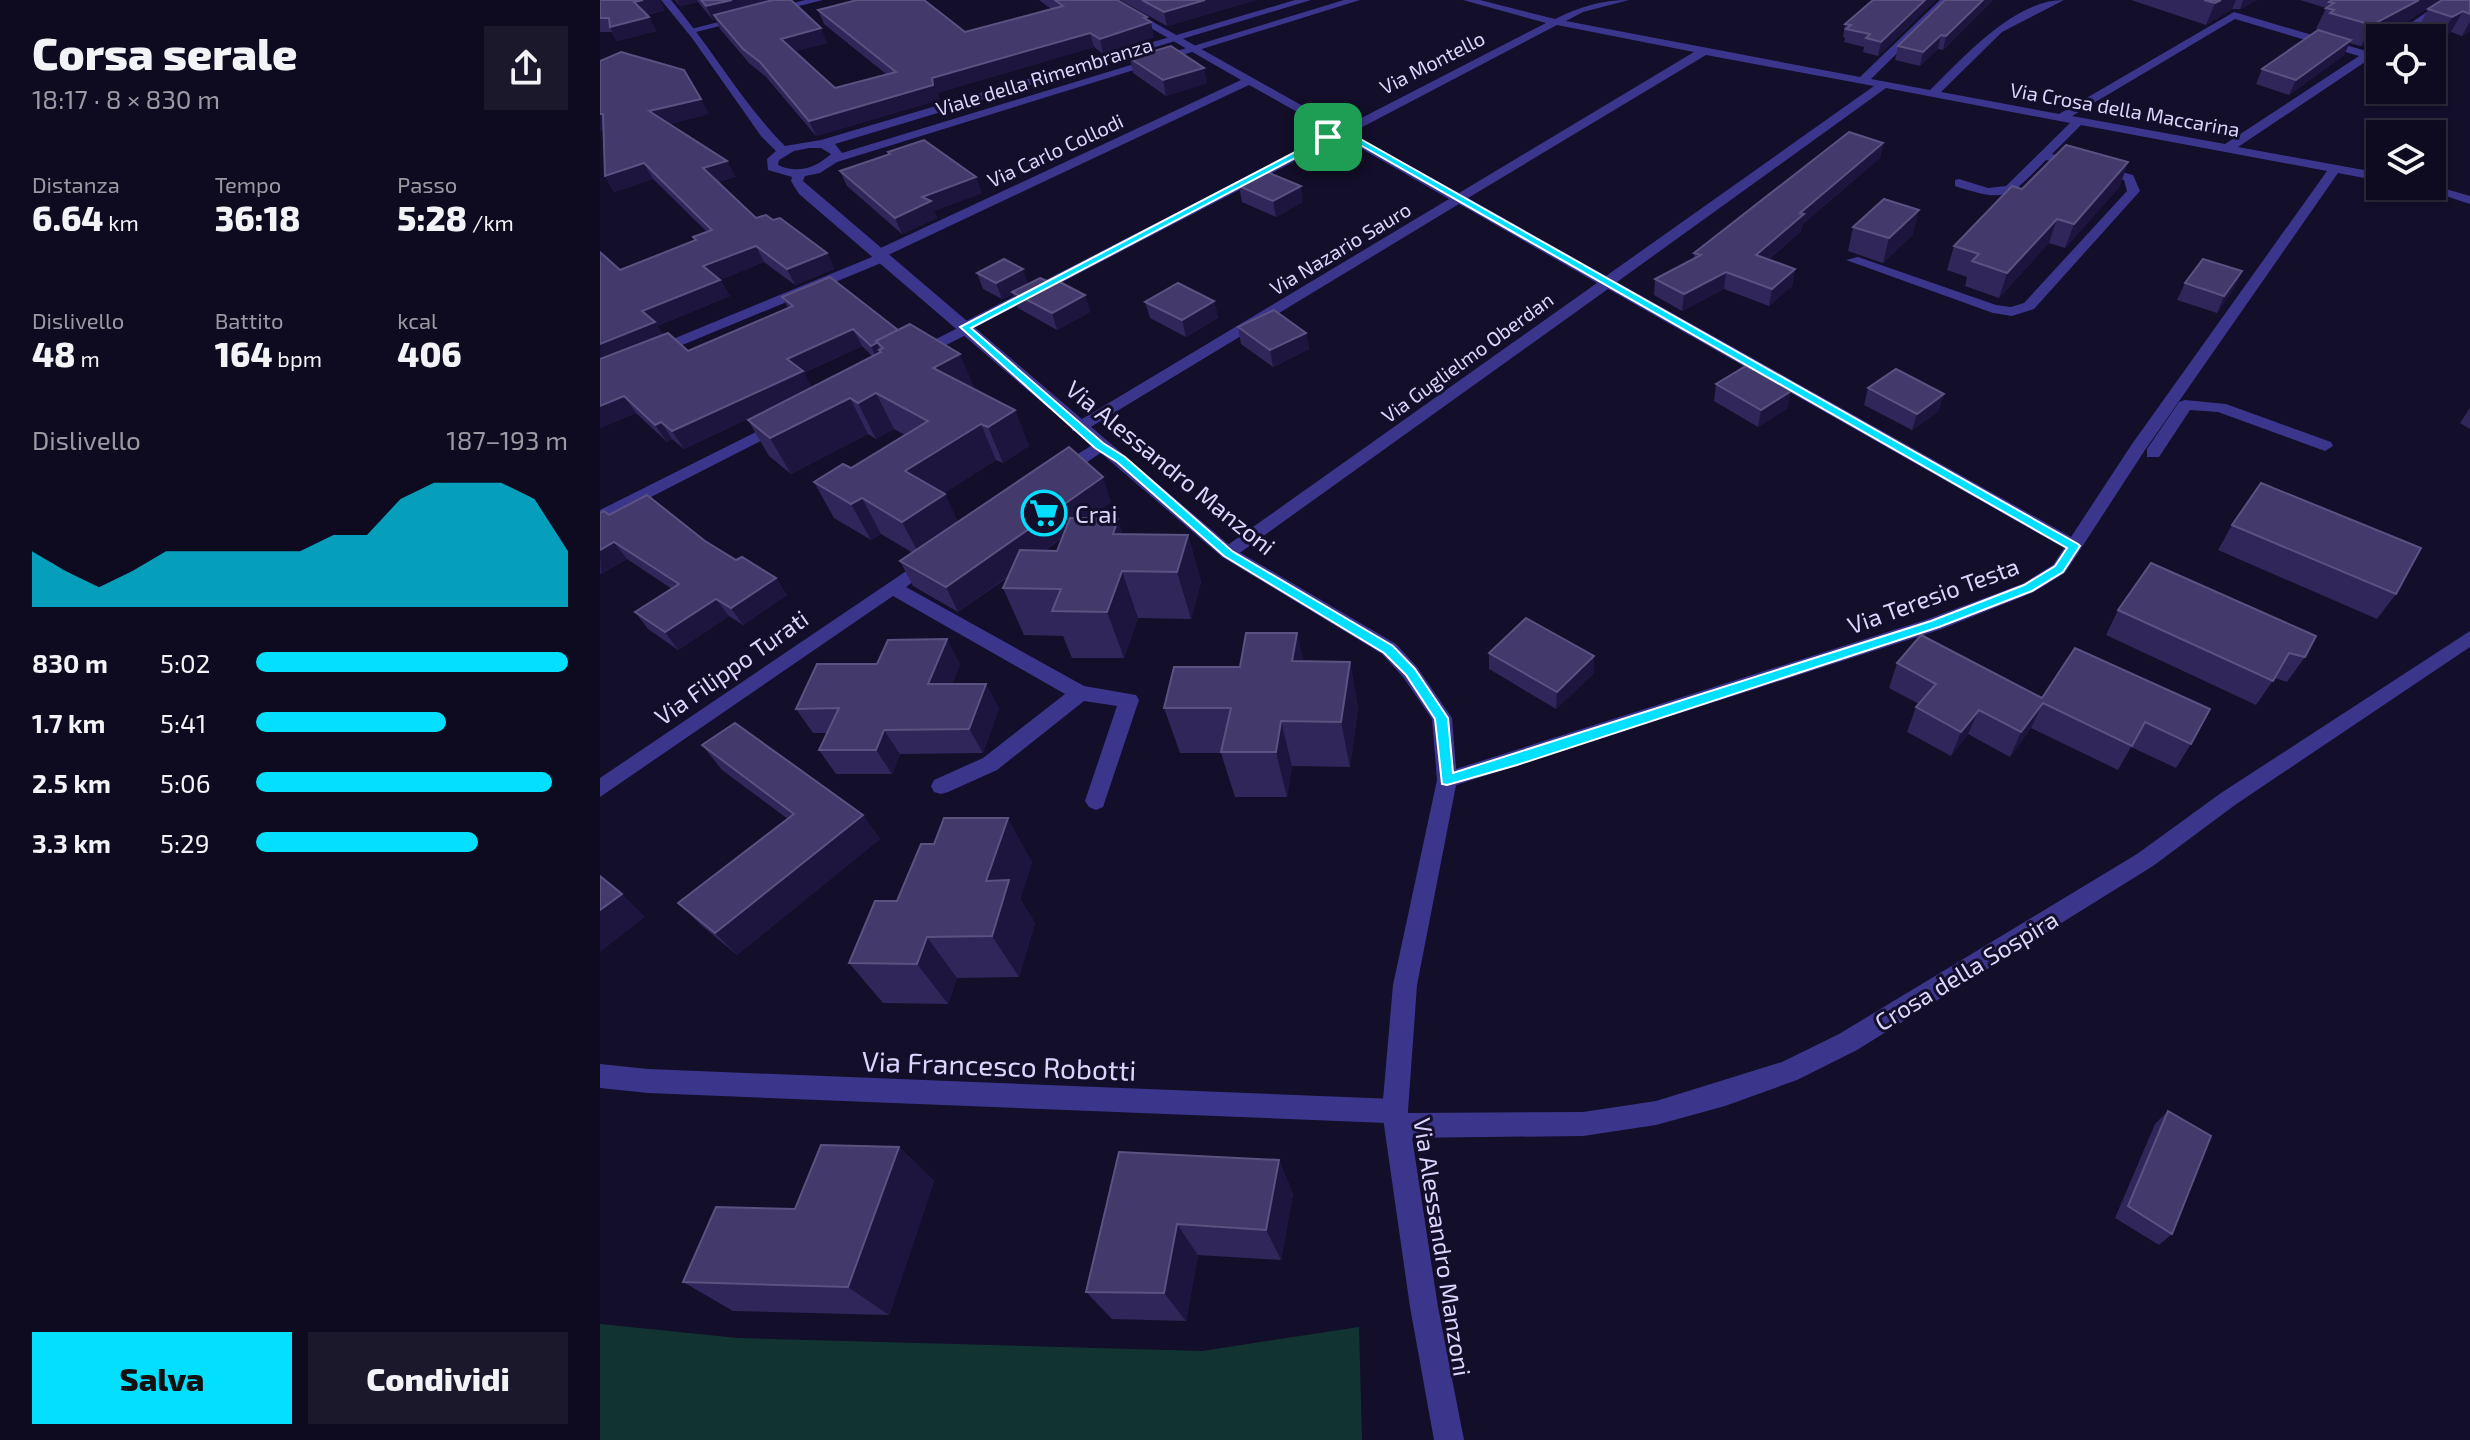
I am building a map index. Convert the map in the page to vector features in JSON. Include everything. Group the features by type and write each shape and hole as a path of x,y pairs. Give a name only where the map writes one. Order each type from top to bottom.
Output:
{"street":[{"path":"666,0 692,30 765,133 783,151 773,159 772,167 782,172 799,173"},
{"path":"692,30 818,0"},
{"path":"1107,0 1608,280 2074,546"},
{"name":"Viale della Rimembranza","path":"783,151 822,144 1306,0"},
{"name":"Viale della Rimembranza","path":"799,173 820,168 835,159 1355,0"},
{"name":"Via Crosa della Maccarina","path":"1468,0 1556,22 1704,51 2366,174"},
{"name":"Via Montello","path":"907,360 1341,131 1556,22 1580,10 1624,0"},
{"path":"1864,79 1946,0"},
{"path":"1933,93 1998,30 2059,0"},
{"path":"2415,24 2451,0"},
{"path":"2060,118 2234,15 2366,54"},
{"name":"Via Nazario Sauro","path":"1078,428 1704,51"},
{"path":"2228,148 2366,56"},
{"name":"Via Carlo Collodi","path":"600,374 879,257 1250,80"},
{"name":"Via Guglielmo Oberdan","path":"1228,553 1886,83"},
{"path":"1959,183 1996,193 2010,190 2078,121"},
{"path":"822,144 837,151 835,159"},
{"path":"1853,260 1993,309 2012,312 2029,306 2134,191 2129,178 2046,156"},
{"name":"Via Teresio Testa","path":"1447,780 1935,624 2028,588 2059,569 2147,436 2336,167"},
{"name":"Via Alessandro Manzoni","path":"799,173 797,181 804,191 1228,553 1389,649 1410,672 1442,718 1447,780 1405,985 1396,1118 1424,1307 1449,1440"},
{"path":"2446,193 2470,200"},
{"path":"2153,453 2185,405 2220,407 2325,446"},
{"path":"600,517 795,417"},
{"path":"1042,484 1099,446"},
{"name":"Via Filippo Turati","path":"600,789 942,553"},
{"path":"892,587 1080,693 1129,700 1096,801"},
{"name":"Crosa della Sospira","path":"1396,1118 1583,1124 1656,1113 1788,1072 1848,1042 2059,915 2145,860 2228,799 2470,638"},
{"path":"941,786 990,764 1080,693"},
{"name":"Via Francesco Robotti","path":"600,1076 663,1082 1396,1118"}],"green space":[{"path":"600,1324 738,1338 1202,1351 1359,1327 1362,1440 600,1440"}],"building":[{"path":"600,0 643,0 634,2 649,17 610,27 609,18 600,18"},
{"path":"701,0 732,0 706,6"},
{"path":"773,0 791,0 821,28 781,39 835,88 896,72 818,10 857,0 924,0 965,32 1063,6 1055,0 1117,0 1151,22 1100,39 1090,33 932,78 933,85 809,121 760,62 743,49 714,15"},
{"path":"1142,0 1205,0 1164,12"},
{"path":"1873,0 1925,0 1881,42 1866,38 1870,34 1846,29 1851,25 1845,24"},
{"path":"1945,0 1983,0 1946,36 1941,35 1923,52 1898,46"},
{"path":"2419,0 2374,24 2330,13 2334,10 2326,8 2334,3 2329,2"},
{"path":"2442,0 2470,0 2470,14 2463,11 2452,17 2428,9"},
{"path":"2318,30 2351,40 2296,80 2262,69"},
{"path":"1171,46 1204,68 1163,80 1130,58"},
{"path":"621,52 684,70 701,99 649,111 727,161 703,168 756,218 766,215 773,220 780,218 827,253 787,269 756,246 703,266 720,280 642,311 655,322 600,344 600,252 620,270 696,240 693,237 712,230 644,163 605,176 600,61"},
{"path":"1849,132 1883,143 1756,255 1795,269 1772,289 1726,272 1684,294 1655,279 1701,255 1694,253"},
{"path":"924,140 976,177 922,197 931,201 895,218 840,171 890,154 888,152"},
{"path":"2066,145 2128,162 2074,224 2057,219 2007,273 1972,261 1979,254 1954,246 2012,186 2022,189"},
{"path":"1267,172 1301,186 1273,201 1239,186"},
{"path":"1884,199 1919,210 1889,238 1853,227"},
{"path":"1004,259 1023,269 996,283 977,273"},
{"path":"2203,259 2242,271 2224,296 2185,283"},
{"path":"830,277 898,330 871,346 853,329 787,359 803,371 672,431 661,422 655,425 624,396 600,406 600,359 668,333 688,351 793,306 782,297"},
{"path":"1040,278 1049,282 1054,279 1085,295 1052,313 1012,292"},
{"path":"1178,283 1214,301 1182,320 1145,302"},
{"path":"1274,310 1306,333 1270,350 1238,327"},
{"path":"910,324 960,354 933,368 1015,410 988,427 981,424 905,471 945,494 902,522 862,498 851,504 814,482 843,464 851,468 928,421 876,393 858,403 850,398 770,438 748,420 881,352 879,350 883,348 876,341"},
{"path":"1746,366 1791,391 1761,410 1716,384"},
{"path":"1896,369 1944,394 1917,414 1868,388"},
{"path":"1069,447 1103,477 946,587 900,561"},
{"path":"2261,483 2421,548 2396,594 2232,525"},
{"path":"647,495 705,541 736,560 742,557 776,578 731,608 716,599 665,632 635,612 679,584 614,542 600,550 600,513 604,511 609,515"},
{"path":"1070,518 1118,519 1113,534 1188,535 1177,572 1122,571 1107,612 1052,611 1061,589 1003,588 1020,550 1057,551"},
{"path":"2151,563 2316,636 2305,657 2289,653 2273,681 2118,610"},
{"path":"1526,618 1594,656 1557,692 1489,653"},
{"path":"1246,633 1297,633 1292,661 1350,662 1341,722 1281,721 1276,752 1221,752 1231,708 1164,708 1174,667 1240,667"},
{"path":"1921,635 2042,698 2075,648 2210,709 2191,744 2145,722 2132,746 2043,703 2021,732 1979,710 1961,732 1916,707 1936,684 1897,663"},
{"path":"947,639 928,684 986,684 969,729 884,730 876,750 819,750 839,708 796,709 817,664 877,664 888,640"},
{"path":"735,723 863,815 715,933 678,903 794,814 702,745"},
{"path":"944,818 1008,818 986,881 1009,880 992,936 927,937 917,964 849,963 875,901 897,901 921,844 934,844"},
{"path":"600,876 622,894 600,910"},
{"path":"2168,1111 2211,1136 2172,1234 2128,1206"},
{"path":"821,1145 899,1147 848,1287 683,1282 716,1207 795,1209"},
{"path":"1119,1152 1279,1160 1266,1230 1177,1224 1164,1293 1086,1292"}],"place":[{"name":"Crai","path":"1044,513"}],"route":[{"path":"1341,131 2074,546 2059,569 2028,588 1935,624 1447,780 1442,718 1410,672 1389,649 1228,553 1121,460 1099,446 965,327 1328,137 1341,131"}]}
